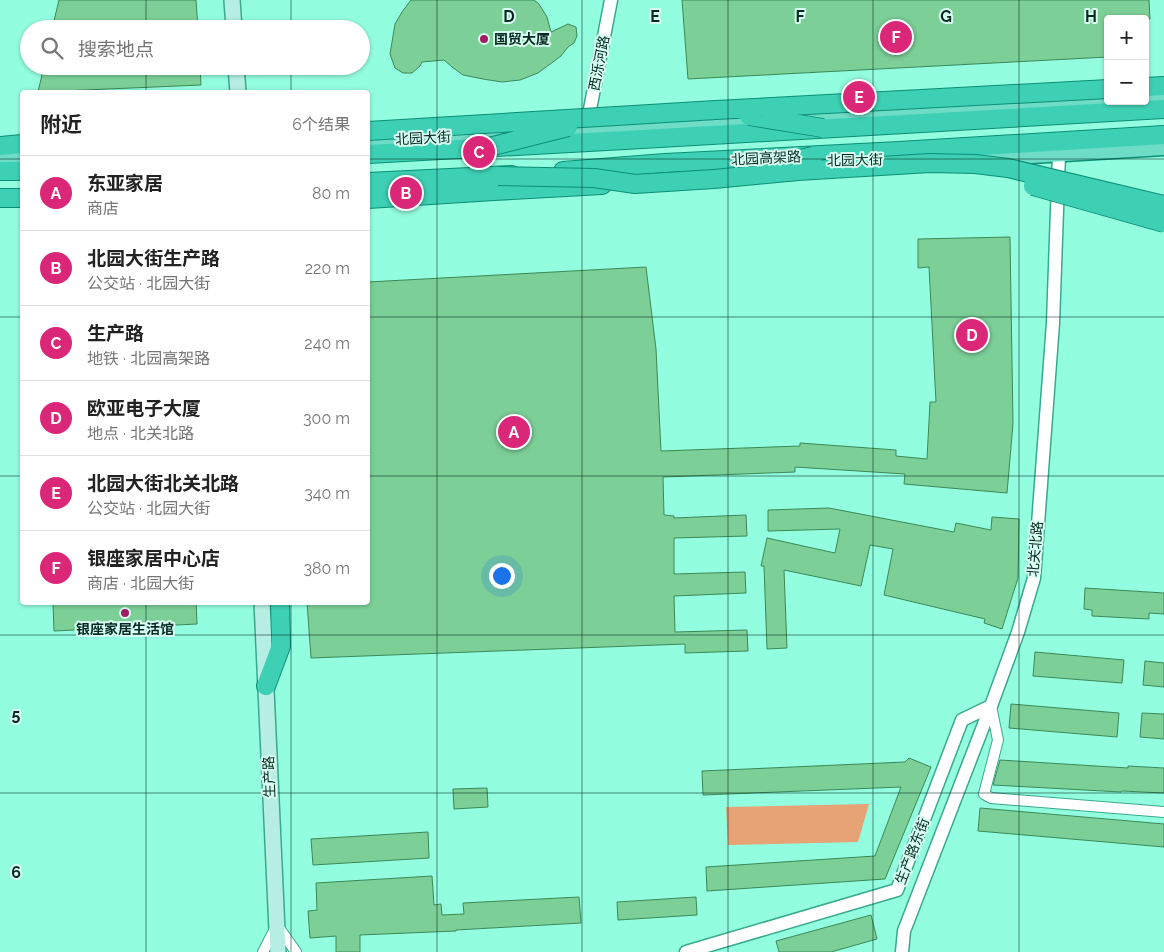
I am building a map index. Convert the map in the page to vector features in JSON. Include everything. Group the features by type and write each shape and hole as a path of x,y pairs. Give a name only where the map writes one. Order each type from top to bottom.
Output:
{"highway":[{"path":"1149,87 1164,86"},
{"path":"370,131 1104,89"},
{"name":"北园高架路","path":"370,154 1164,109"},
{"path":"716,110 823,128"},
{"path":"485,148 610,116"},
{"name":"北园高架路","path":"370,182 498,176 666,163 1164,135"},
{"path":"0,146 20,144"},
{"path":"714,179 813,156"},
{"path":"930,163 1001,177 1164,223"},
{"path":"370,199 494,190 714,179 798,171 930,163 975,164 1008,168 1164,205"},
{"path":"0,171 20,170"},
{"path":"498,176 594,178 635,184"},
{"path":"0,198 20,198"},
{"path":"266,686 282,646 280,605"}],"main road":[{"path":"232,0 233,20"},
{"path":"237,75 238,90"},
{"path":"1149,97 1164,96"},
{"name":"北园大街","path":"370,140 516,133 587,126 709,122 1104,99"},
{"name":"北园大街","path":"370,190 828,160 1000,157 1164,147"},
{"path":"0,157 20,156"},
{"path":"0,207 20,206"},
{"name":"生产路","path":"262,605 278,952"}],"street":[{"name":"西泺河路","path":"587,126 611,0"},
{"name":"北关北路","path":"902,952 904,931 1018,632 1034,578 1053,324 1059,154"},
{"path":"990,706 998,740 984,794 991,798 1164,812"},
{"name":"生产路东街","path":"686,952 897,890 962,720 990,706"},
{"path":"263,952 277,924 296,952"}],"shaded area":[{"path":"869,804 858,842 728,845 726,807"}],"building":[{"path":"59,0 196,0 197,20 54,20"},
{"name":"国贸大厦","path":"411,0 534,0 539,4 547,17 551,32 568,24 576,27 577,36 574,43 561,56 538,73 520,80 502,82 463,75 444,60 422,62 412,73 403,73 395,68 390,54 395,24"},
{"path":"682,0 1149,0 1150,19 1149,15 1104,15 1104,57 688,79"},
{"path":"42,75 200,75 201,85 38,90"},
{"path":"1010,237 1013,424 1007,493 904,484 905,474 795,467 795,472 663,477 664,515 674,516 674,518 746,515 747,536 674,538 674,574 745,572 746,593 674,596 675,632 747,630 748,651 685,653 685,644 311,658 307,605 370,605 370,282 646,267 656,349 661,451 800,446 800,443 896,450 896,456 927,459 930,402 936,402 929,267 918,268 918,239"},
{"path":"829,508 954,532 956,523 991,530 992,517 1019,519 1018,578 1002,629 984,623 985,619 884,595 893,549 870,545 861,586 784,570 787,648 767,649 764,566 761,566 767,538 835,553 840,529 768,531 768,510"},
{"path":"1085,588 1164,593 1164,614 1149,613 1149,619 1092,616 1092,610 1084,609"},
{"name":"银座家居生活馆","path":"53,605 196,605 197,624 54,631"},
{"path":"1035,652 1124,660 1122,683 1033,676"},
{"path":"1145,661 1164,663 1164,687 1143,685"},
{"path":"1011,704 1119,713 1117,737 1009,728"},
{"path":"1142,713 1164,714 1164,739 1140,737"},
{"path":"909,758 931,767 885,879 707,891 706,867 875,856 901,787 703,795 702,771 905,762"},
{"path":"1000,760 1128,768 1128,766 1164,768 1164,793 993,785"},
{"path":"487,788 488,807 454,809 453,789"},
{"path":"980,808 1164,824 1164,847 978,831"},
{"path":"428,832 429,858 313,865 311,839"},
{"path":"432,876 434,905 441,904 442,915 464,914 463,903 579,897 581,923 360,935 360,952 336,952 336,936 310,938 308,911 317,910 316,883"},
{"path":"696,897 697,915 618,920 617,902"},
{"path":"871,915 877,939 831,952 779,952 776,941"}],"place":[{"name":"银座家居中心店","path":"896,37"},
{"name":"国贸大厦","path":"484,39"},
{"name":"北园大街北关北路","path":"859,97"},
{"name":"生产路","path":"479,152"},
{"name":"北园大街生产路","path":"406,193"},
{"name":"欧亚电子大厦","path":"972,335"},
{"name":"东亚家居","path":"514,432"},
{"name":"银座家居生活馆","path":"125,613"}]}
